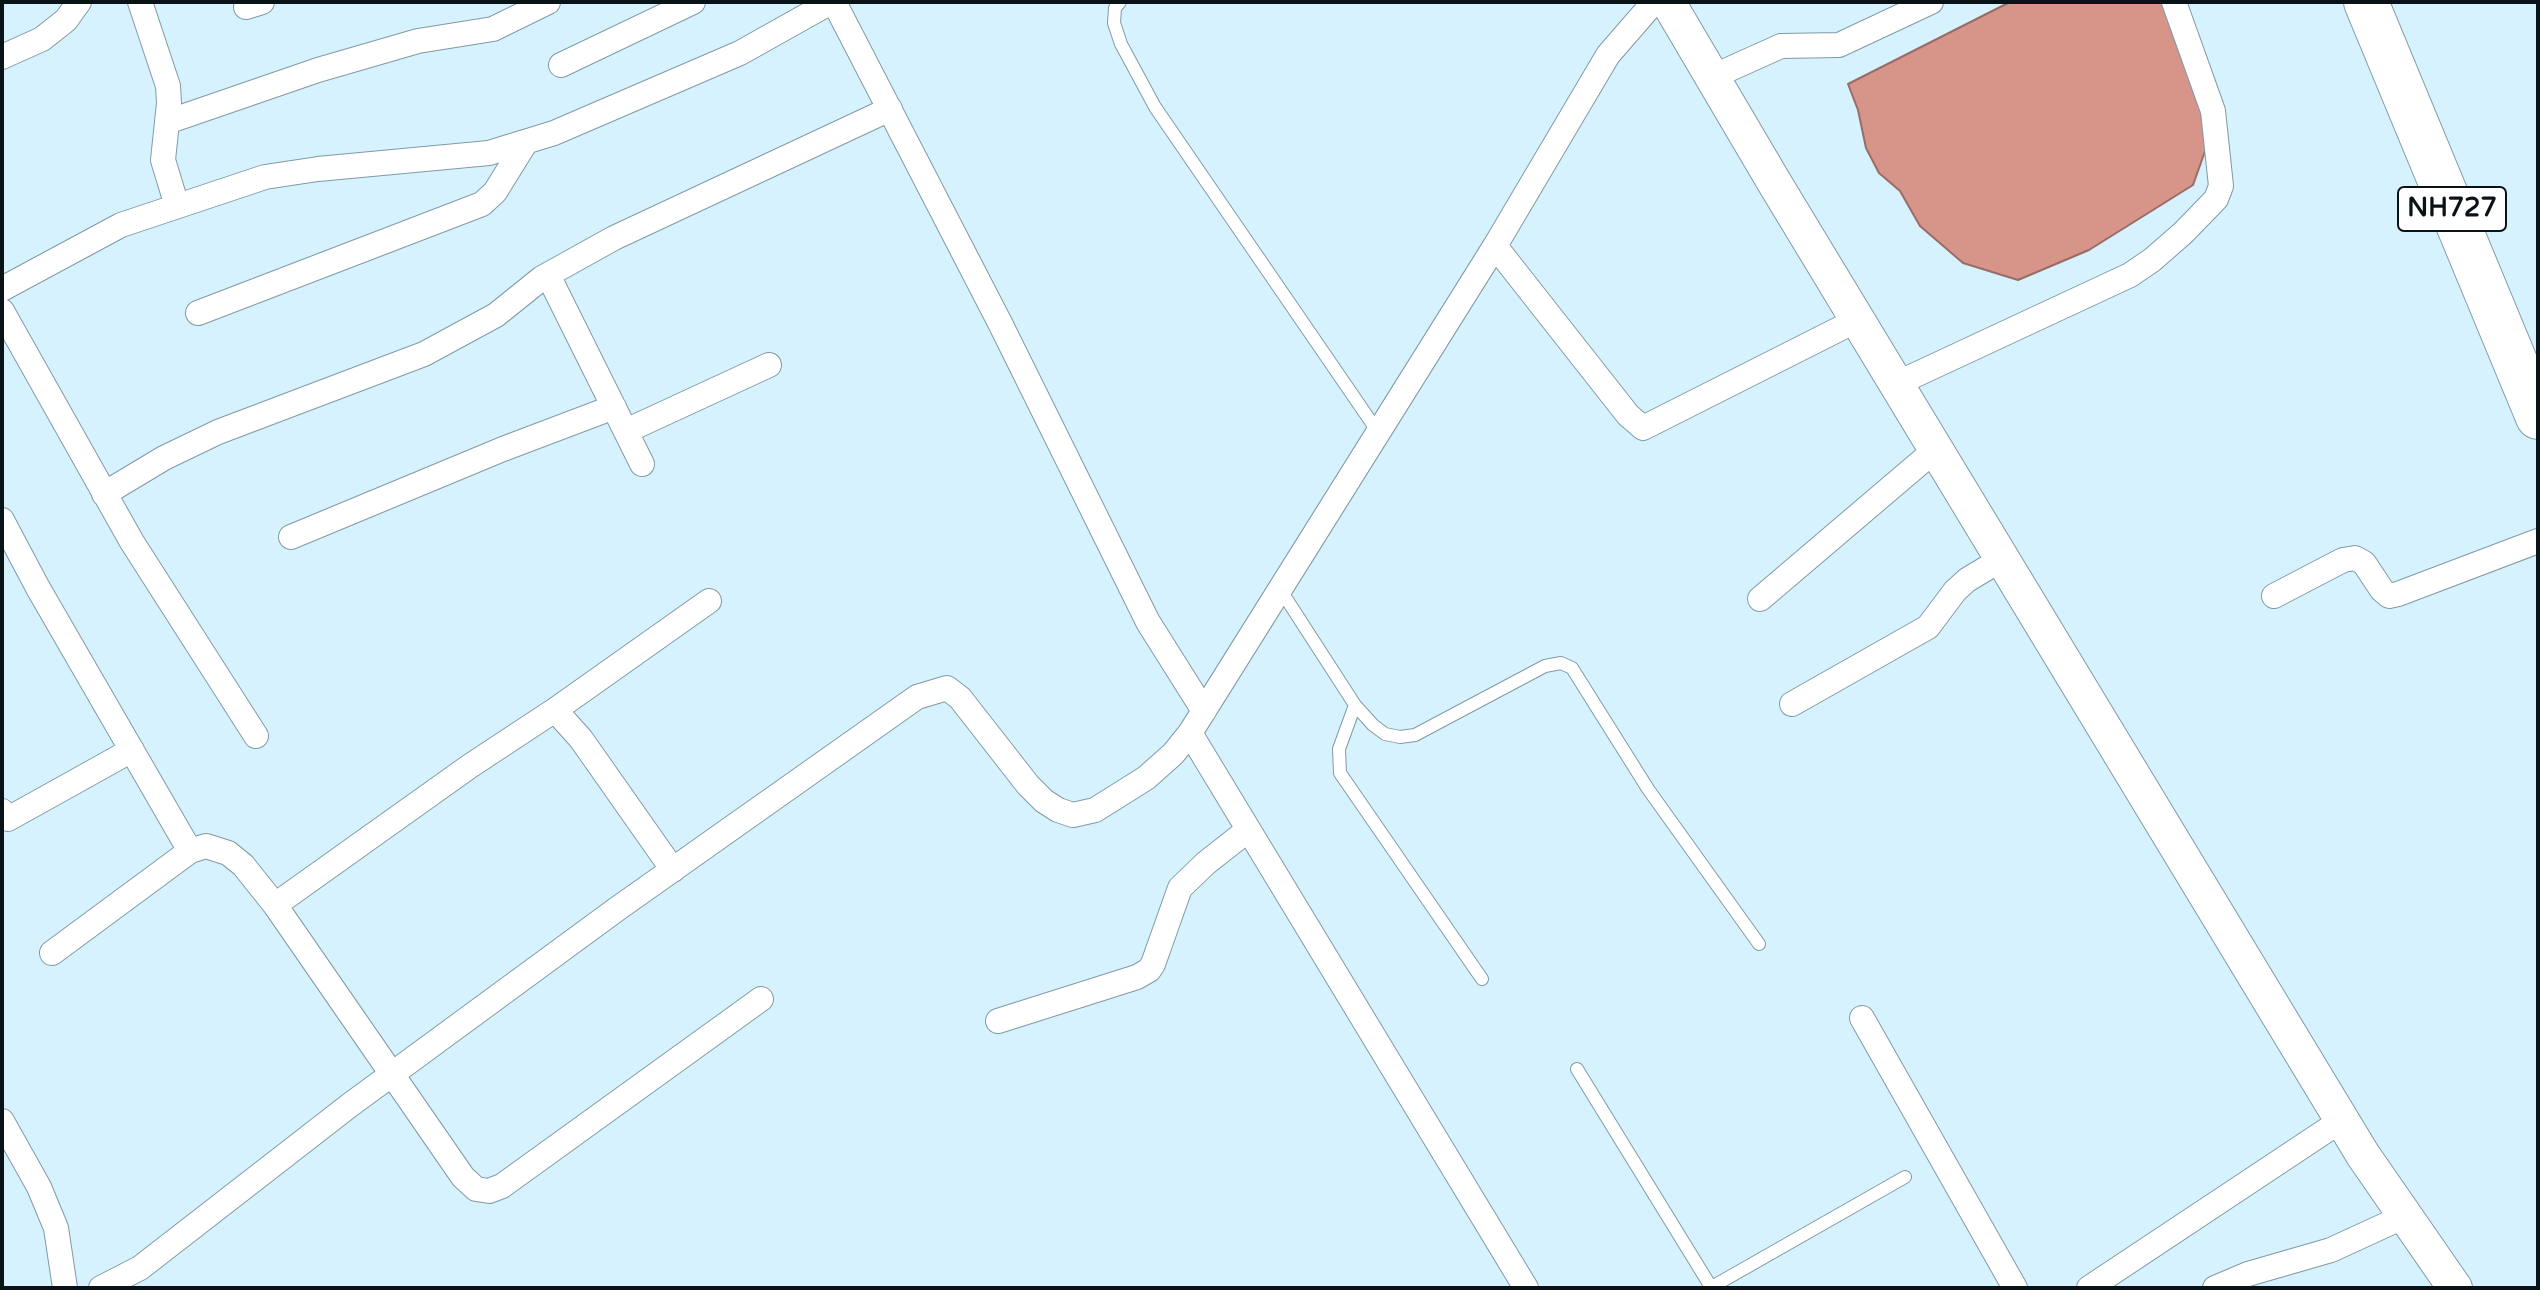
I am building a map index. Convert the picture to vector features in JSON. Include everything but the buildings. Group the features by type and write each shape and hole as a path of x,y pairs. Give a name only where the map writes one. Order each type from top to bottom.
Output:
{"highway":[{"name":"NH727","path":"2366,2 2538,417"}],"street":[{"path":"2,57 42,39 66,20 79,2"},
{"path":"140,2 168,86 163,160 177,206"},
{"path":"167,122 318,70 418,41 493,29 548,2"},
{"path":"561,65 693,2"},
{"path":"2,289 121,225 265,177 489,153 554,133 740,53 832,2 1000,323 1148,622 1204,711"},
{"path":"101,1288 140,1268 391,1075 917,697 947,688 960,698 1028,785 1044,801 1073,815 1095,810 1113,801 1173,754 1204,711 1495,246 1608,55 1654,2"},
{"path":"1668,2 1935,450 2342,1120 2455,1288"},
{"path":"1712,77 1781,46 1839,45 1931,2"},
{"path":"1896,384 2130,275 2183,233 2216,199 2221,186 2213,111 2174,2"},
{"path":"104,494 164,458 218,432 424,354 496,315 548,275 627,232 890,109"},
{"path":"198,313 482,204 495,192 526,142"},
{"path":"1495,246 1628,415 1643,428 1857,320"},
{"path":"548,275 642,464"},
{"path":"2,311 104,494 256,736"},
{"path":"626,431 769,365"},
{"path":"291,537 503,449 614,407"},
{"path":"1760,599 1935,450"},
{"path":"2,520 190,851"},
{"path":"2274,596 2343,560 2355,558 2364,563 2389,596 2538,541"},
{"path":"1792,704 1928,627 1955,591 2002,559"},
{"path":"275,905 709,601"},
{"path":"555,710 581,739 673,870"},
{"path":"1190,733 1526,1288"},
{"path":"2,811 8,819 132,750"},
{"path":"998,1021 1137,977 1149,970 1158,953 1180,888 1248,830"},
{"path":"52,953 190,851 206,846 228,853 243,865 275,905 463,1177 476,1189 489,1191 502,1186 761,999"},
{"path":"1862,1018 2015,1288"},
{"path":"2100,1285 2342,1120"},
{"path":"2,1121 39,1187 56,1228 65,1288"},
{"path":"2215,1288 2248,1274 2331,1250 2405,1216"}],"lane":[{"path":"1116,4 1114,23 1121,44 1155,107 1378,432"},
{"path":"1280,589 1355,705 1385,734 1400,737 1415,735 1545,666 1561,663 1572,668 1648,789 1759,944"},
{"path":"1355,705 1339,749 1340,773 1482,979"},
{"path":"1577,1069 1711,1288 1905,1177"}],"shaded area":[{"path":"2010,2 2166,2 2187,52 2209,140 2193,185 2089,250 2018,280 1963,263 1920,226 1900,191 1879,173 1866,148 1858,110 1848,84"}]}
